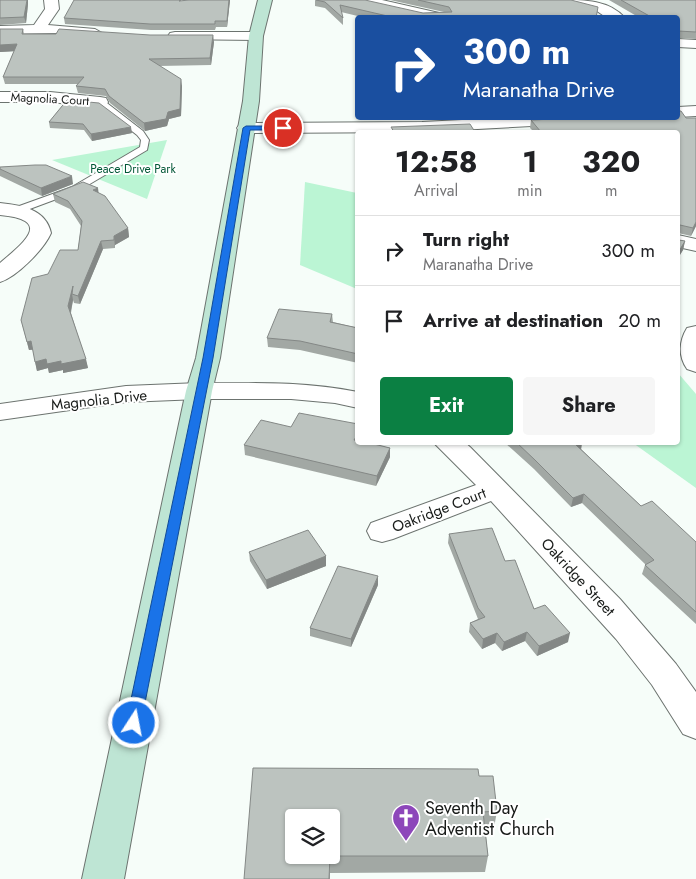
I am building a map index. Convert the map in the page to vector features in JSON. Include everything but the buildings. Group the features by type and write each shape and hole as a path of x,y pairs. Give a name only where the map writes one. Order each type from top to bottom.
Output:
{"main road":[{"path":"103,879 199,391 208,358 252,101 256,36 265,0"}],"street":[{"path":"38,29 52,9 51,0"},
{"path":"364,0 430,15"},
{"path":"570,0 598,6 613,15"},
{"path":"0,30 38,29 109,34"},
{"path":"160,36 256,36"},
{"path":"680,43 696,44"},
{"name":"Magnolia Court","path":"0,97 50,97 100,102"},
{"path":"680,112 696,111"},
{"path":"246,128 506,128 572,120"},
{"path":"0,275 36,243 41,233 38,223 33,218 7,210"},
{"path":"680,241 696,245"},
{"path":"696,333 692,350 696,364"},
{"path":"199,391 291,391 335,395 355,399"},
{"name":"Magnolia Drive","path":"0,412 126,394 199,391"},
{"name":"Oakridge Street","path":"449,445 495,489 654,660 696,723"},
{"name":"Oakridge Court","path":"382,532 495,489"}],"lane":[{"path":"7,210 75,189 144,148 145,140 140,133 100,102"}],"green space":[{"name":"Peace Drive Park","path":"167,140 147,199 52,160"},
{"path":"305,182 355,193 355,288 300,265"},
{"path":"680,375 696,394 696,488 636,445 680,445"}],"place":[{"name":"Seventh Day Adventist Church","path":"406,842"}],"route":[{"path":"134,723 199,391 208,358 246,128 283,128"}]}
